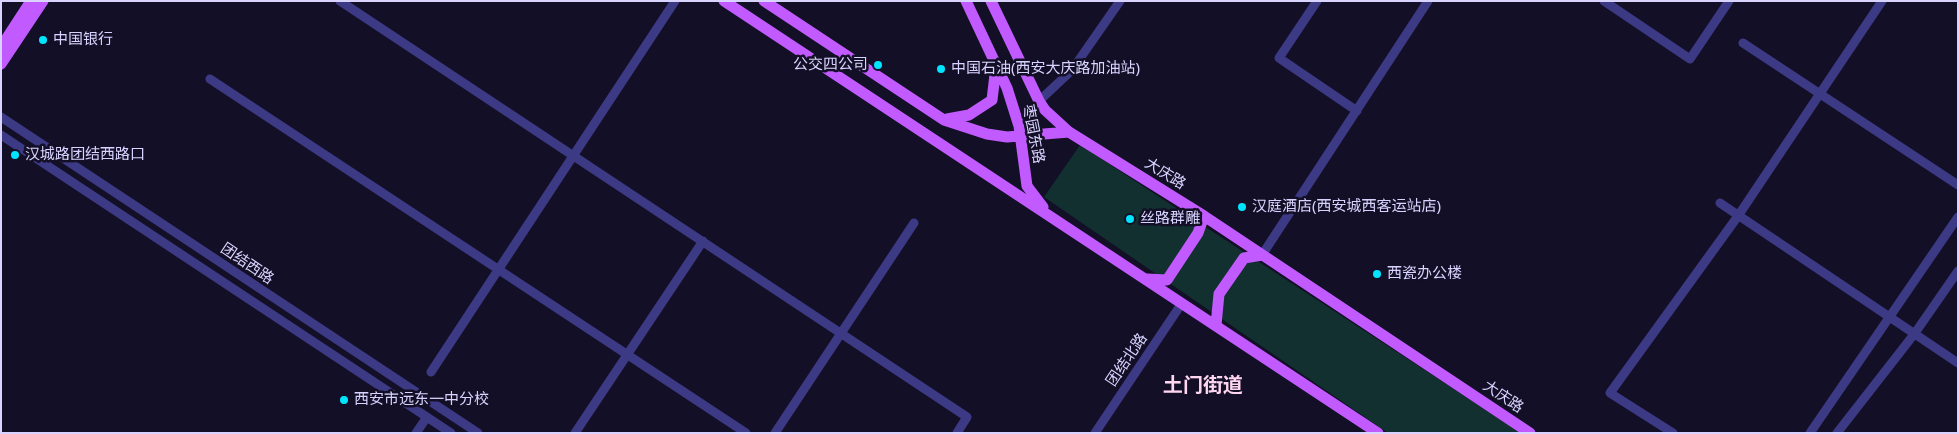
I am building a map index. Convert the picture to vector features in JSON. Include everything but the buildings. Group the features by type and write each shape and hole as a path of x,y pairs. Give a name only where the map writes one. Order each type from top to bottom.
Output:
{"main road":[{"path":"1,47 32,1"},
{"path":"1,64 43,1"},
{"path":"724,1 1378,433"},
{"path":"764,1 944,120 988,134 1020,137 1069,132"},
{"name":"枣园东路","path":"966,1 1007,88 1019,126 1027,186 1048,215"},
{"name":"枣园东路","path":"991,1 1039,101 1045,110 1069,132"},
{"path":"944,120 969,115 992,100 996,65"},
{"path":"895,114 906,96"},
{"name":"大庆路","path":"1069,132 1204,216 1530,433"},
{"path":"1145,279 1167,280 1198,233 1204,216"},
{"path":"1216,326 1219,294 1244,258 1262,255"}],"street":[{"path":"340,1 967,417 957,433"},
{"path":"431,372 676,1"},
{"path":"1039,101 1072,70 1120,1"},
{"path":"1317,1 1279,58 1357,111"},
{"path":"1262,255 1428,1"},
{"path":"1604,1 1690,59 1729,1"},
{"path":"1673,433 1610,393 1738,216 1882,1"},
{"path":"1743,43 1958,185"},
{"path":"210,79 746,433"},
{"name":"团结西路","path":"1,117 478,433"},
{"name":"团结西路","path":"1,135 451,433"},
{"path":"1720,203 1958,363"},
{"path":"1810,433 1958,217"},
{"path":"775,433 914,223"},
{"path":"575,433 703,241"},
{"path":"1837,433 1915,333 1958,271"},
{"name":"团结北路","path":"1095,433 1182,303"},
{"path":"416,433 427,417"}],"green space":[{"path":"1080,145 1521,433 1388,433 1044,197"}],"place":[{"name":"中国银行","path":"43,40"},
{"name":"公交四公司","path":"878,65"},
{"name":"中国石油(西安大庆路加油站)","path":"941,69"},
{"name":"汉城路团结西路口","path":"15,155"},
{"name":"汉庭酒店(西安城西客运站店)","path":"1242,207"},
{"name":"丝路群雕","path":"1130,219"},
{"name":"西瓷办公楼","path":"1377,274"},
{"name":"西安市远东一中分校","path":"344,400"}],"district":[{"name":"土门街道","path":"1203,386"}]}
